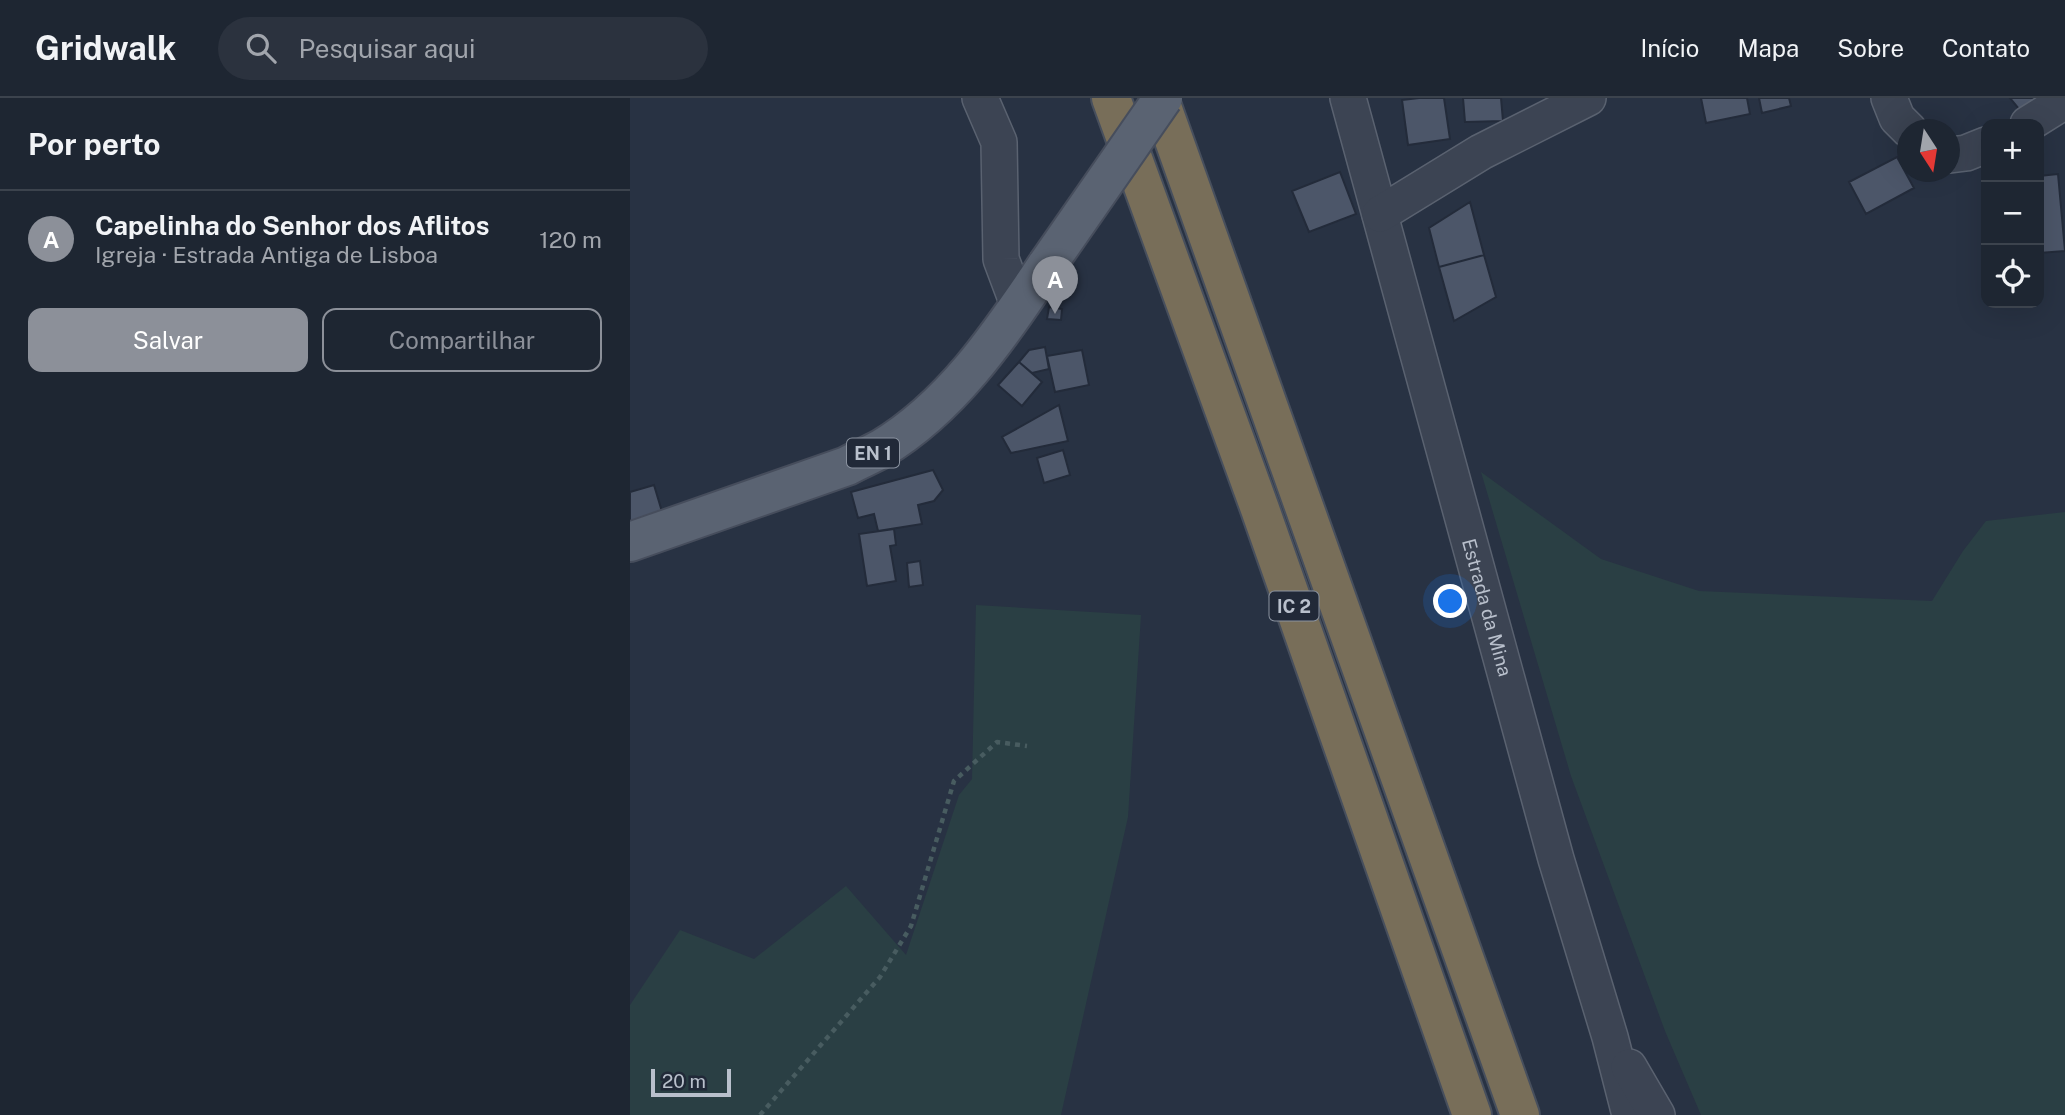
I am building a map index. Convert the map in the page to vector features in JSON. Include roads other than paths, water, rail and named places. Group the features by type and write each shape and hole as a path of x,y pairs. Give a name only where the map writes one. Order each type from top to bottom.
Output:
{"highway":[{"name":"IC 2","path":"1161,98 1520,1115"},
{"name":"IC 2","path":"1112,108 1260,509 1472,1115"}],"main road":[{"name":"EN 1","path":"630,542 846,466 881,449 926,416 975,366 1019,307 1161,98"}],"street":[{"path":"980,98 999,142 1001,259 1019,307"},
{"name":"Estrada da Mina","path":"1348,98 1556,859 1610,1037 1630,1115"},
{"path":"1380,214 1481,152 1588,98"},
{"path":"1889,98 1898,119"},
{"path":"2036,119 2065,102"},
{"path":"1960,154 1981,147"},
{"path":"1610,1037 1657,1115"}],"place":[{"name":"Capelinha do Senhor dos Aflitos","path":"1055,314"}]}
